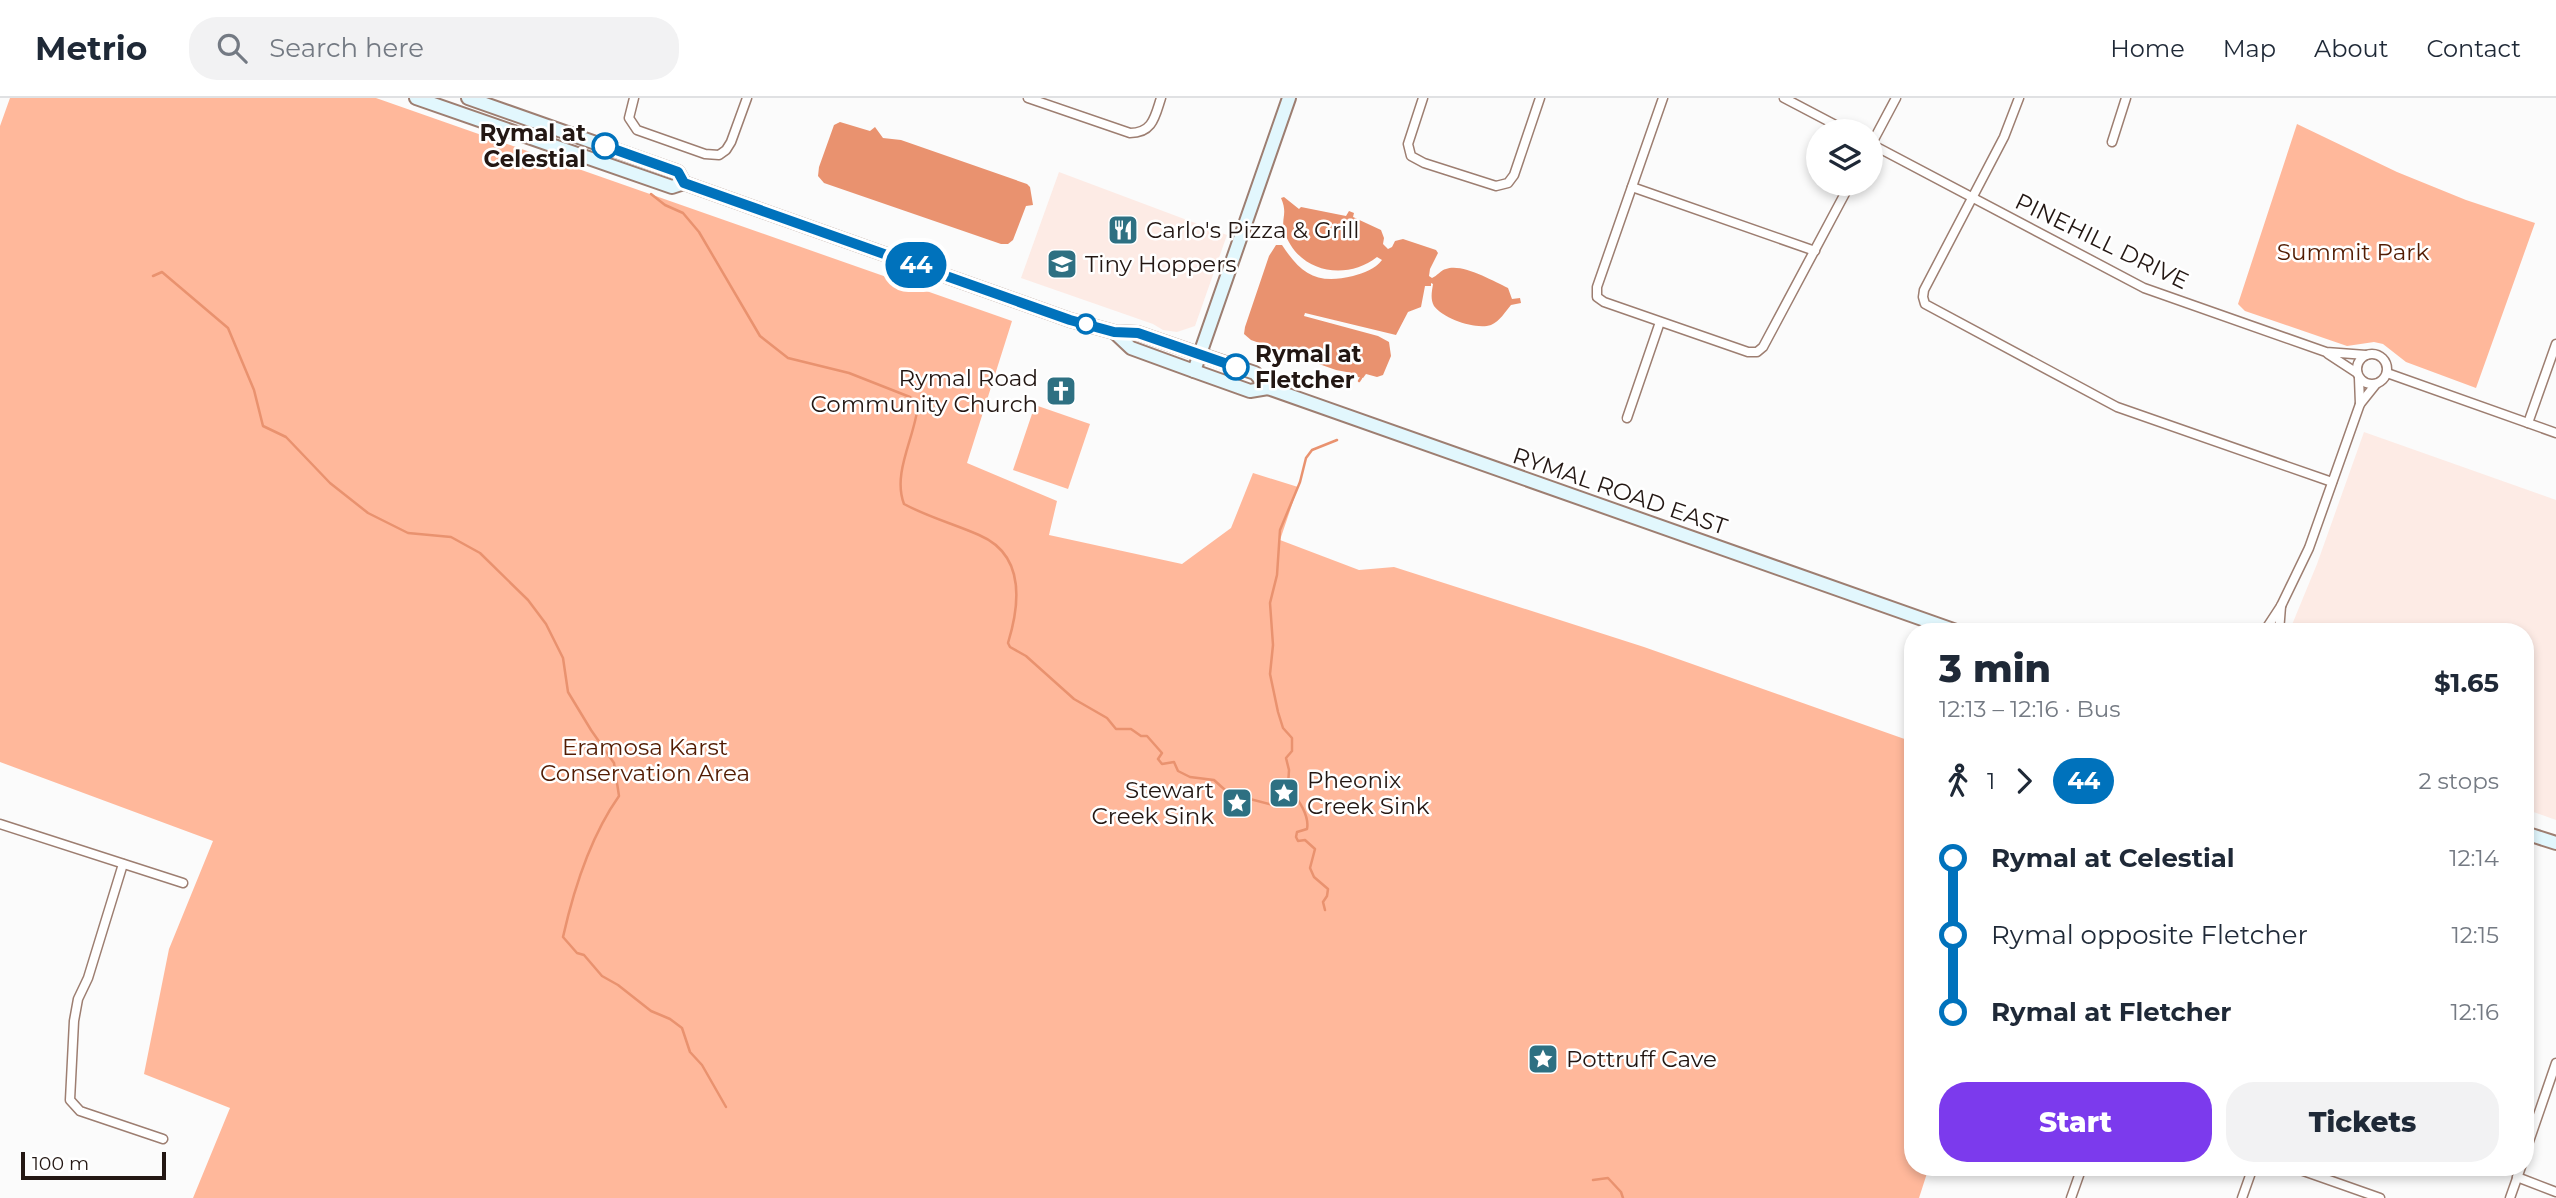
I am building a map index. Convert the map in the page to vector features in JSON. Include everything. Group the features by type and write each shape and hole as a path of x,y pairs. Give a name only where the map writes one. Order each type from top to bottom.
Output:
{"main road":[{"name":"RYMAL ROAD EAST","path":"416,98 672,187 684,183 1070,320 1114,332 1138,333 1255,373 1268,388"},
{"name":"RYMAL ROAD EAST","path":"468,98 678,172 684,183"},
{"path":"1194,371 1289,98"},
{"name":"RYMAL ROAD EAST","path":"1114,332 1131,348 1250,391 1268,388 1934,623"},
{"path":"2534,835 2556,843"}],"street":[{"path":"634,98 629,118 638,130 712,155 726,150 731,142 747,98"},
{"path":"1028,98 1130,133 1138,133 1147,131 1152,124 1161,98"},
{"path":"1423,98 1408,144 1411,156 1424,163 1496,186 1505,185 1512,179 1540,98"},
{"path":"1663,98 1596,293 1604,302 1748,352 1757,352 1762,349 1844,196"},
{"path":"1784,98 1824,119"},
{"path":"1883,122 1896,98"},
{"path":"2019,98 2004,137 1923,292 1926,304 2117,407 2332,482"},
{"path":"2112,142 2126,98"},
{"name":"PINEHILL DRIVE","path":"1883,150 2144,288 2326,352 2366,355"},
{"path":"1632,187 1815,251"},
{"path":"1627,418 1660,322"},
{"path":"2528,423 2556,344"},
{"name":"PINEHILL DRIVE","path":"2326,352 2358,375"},
{"path":"2269,623 2281,606 2309,548 2360,404 2387,373 2386,363 2380,356 2366,355 2359,360 2360,404"},
{"path":"2387,373 2556,433"},
{"path":"2358,375 2367,384 2376,384"},
{"path":"2279,623 2281,606"},
{"path":"0,824 183,883"},
{"path":"123,863 88,978 78,999 74,1021 70,1100 79,1111 163,1139"},
{"path":"2534,1132 2552,1089 2556,1063"},
{"path":"2071,1198 2079,1176"},
{"path":"2242,1198 2250,1176"},
{"path":"2314,1176 2362,1195 2380,1198"},
{"path":"2510,1198 2517,1177 2556,1192"}],"shaded area":[{"path":"840,122 870,131 875,127 883,138 901,140 1027,184 1033,205 1026,206 1013,240 1008,244 1001,244 824,183 818,176 819,167 834,125"},
{"path":"1059,172 1227,235 1195,326 1177,332 1163,330 1153,324 1021,278"},
{"path":"1284,197 1299,209 1301,207 1346,216 1349,211 1354,213 1353,217 1381,230 1383,244 1388,249 1395,241 1403,239 1436,250 1438,253 1429,276 1432,278 1446,269 1460,268 1508,288 1512,299 1520,298 1521,303 1511,305 1500,319 1491,325 1469,325 1452,319 1434,306 1431,283 1431,286 1425,286 1421,307 1408,312 1396,335 1305,313 1304,316 1378,336 1389,342 1391,356 1383,375 1377,377 1366,374 1363,378 1358,377 1357,374 1336,370 1251,340 1244,334 1245,327 1269,256 1276,245 1282,245 1303,270 1320,278 1353,276 1369,270 1382,260 1377,257 1364,265 1337,271 1310,264 1290,244 1284,230 1281,198"},
{"path":"2364,432 2556,500 2556,820 2534,812 2534,623 2293,623 2317,564"}],"green space":[{"name":"Eramosa Karst Conservation Area","path":"10,98 376,98 1012,321 967,463 1057,501 1049,535 1182,564 1231,528 1253,473 1298,487 1280,540 1359,570 1394,567 1644,647 1904,739 1904,1176 1926,1176 1919,1198 193,1198 230,1108 144,1074 169,949 213,841 0,762 0,126"},
{"name":"Summit Park","path":"2297,124 2397,172 2466,200 2535,223 2476,388 2406,362 2383,344 2374,342 2347,346 2245,311 2238,304"},
{"path":"1035,405 1090,424 1068,489 1013,470"}],"waterway":[{"path":"651,194 665,205 683,213 699,232 760,336 788,358 849,373 910,397 918,405 902,467 901,492 904,504 979,535 1005,555 1016,582 1015,612 1008,643 1010,647 1026,656 1074,699 1107,718 1116,729 1131,729 1141,736 1147,736 1162,753 1158,759 1162,764 1174,762 1178,771 1190,777 1214,780 1235,799 1246,798 1273,805 1279,802 1274,791 1288,786"},
{"path":"153,276 162,272 228,328 254,390 263,426 286,437 330,483 368,513 408,533 451,537 480,553 528,600 546,624 563,658 568,692 614,763 619,796 591,846 572,900 563,937 577,953 584,955 602,976 651,1011 670,1019 682,1028 690,1052 702,1065 726,1107"},
{"path":"1325,910 1323,902 1328,889 1314,877 1310,868 1315,849 1305,840 1298,841 1296,837 1297,832 1307,829 1307,823 1302,806 1288,786 1289,770 1286,758 1292,751 1292,738 1283,728 1270,674 1273,645 1270,603 1277,575 1280,530 1300,482 1306,458 1312,450 1337,440"},
{"path":"1593,1180 1608,1178 1623,1198"}],"bus line":[{"name":"44","path":"605,146 678,172 684,183 1070,320 1114,332 1138,333 1236,367"}],"place":[{"name":"Rymal at Celestial","path":"605,146"},
{"name":"Carlo's Pizza & Grill","path":"1123,230"},
{"name":"Tiny Hoppers","path":"1062,264"},
{"name":"Rymal at Fletcher","path":"1236,367"},
{"name":"Rymal Road Community Church","path":"1061,391"},
{"name":"Pheonix Creek Sink","path":"1284,793"},
{"name":"Stewart Creek Sink","path":"1237,803"},
{"name":"Pottruff Cave","path":"1543,1059"}]}
